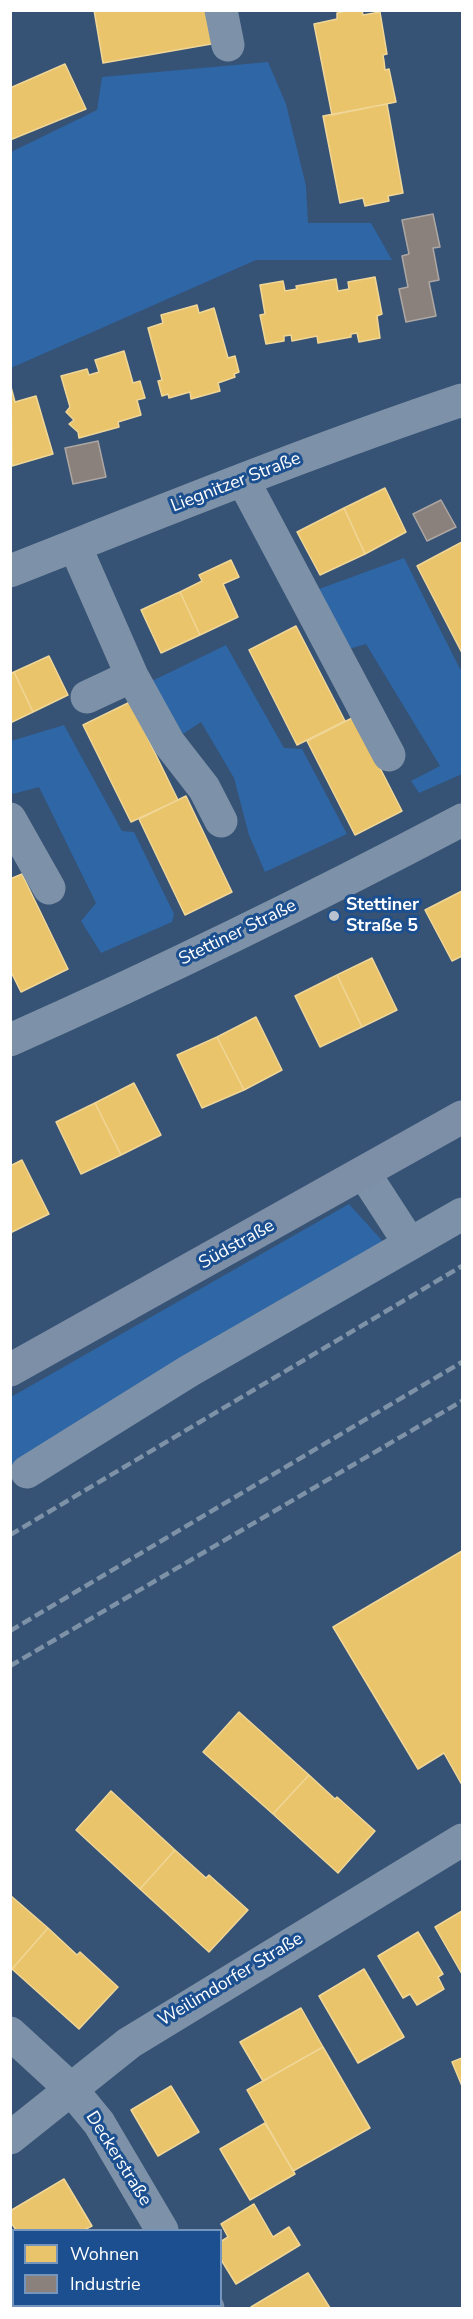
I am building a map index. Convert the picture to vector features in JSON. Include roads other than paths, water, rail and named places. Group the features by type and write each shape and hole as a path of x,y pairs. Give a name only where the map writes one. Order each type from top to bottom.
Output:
{"main road":[{"name":"Südstraße","path":"10,1370 462,1117"}],"street":[{"path":"221,10 228,45"},
{"name":"Liegnitzer Straße","path":"10,571 243,480 402,420 462,400"},
{"path":"243,480 389,755"},
{"path":"75,546 132,676 169,743 204,788 221,821"},
{"path":"87,697 132,676"},
{"path":"10,819 49,888"},
{"name":"Stettiner Straße","path":"10,1040 103,999 267,920 462,820"},
{"path":"364,1173 410,1244"},
{"path":"27,1472 189,1371 462,1214"},
{"name":"Weilimdorfer Straße","path":"10,2138 129,2043 462,1840"},
{"name":"Deckerstraße","path":"10,2033 71,2089 99,2123 161,2229"}],"railway":[{"path":"10,1535 462,1266"},
{"path":"10,1631 462,1362"},
{"path":"10,1666 462,1401"}],"place":[{"name":"Stettiner Straße 5","path":"334,916"}]}
